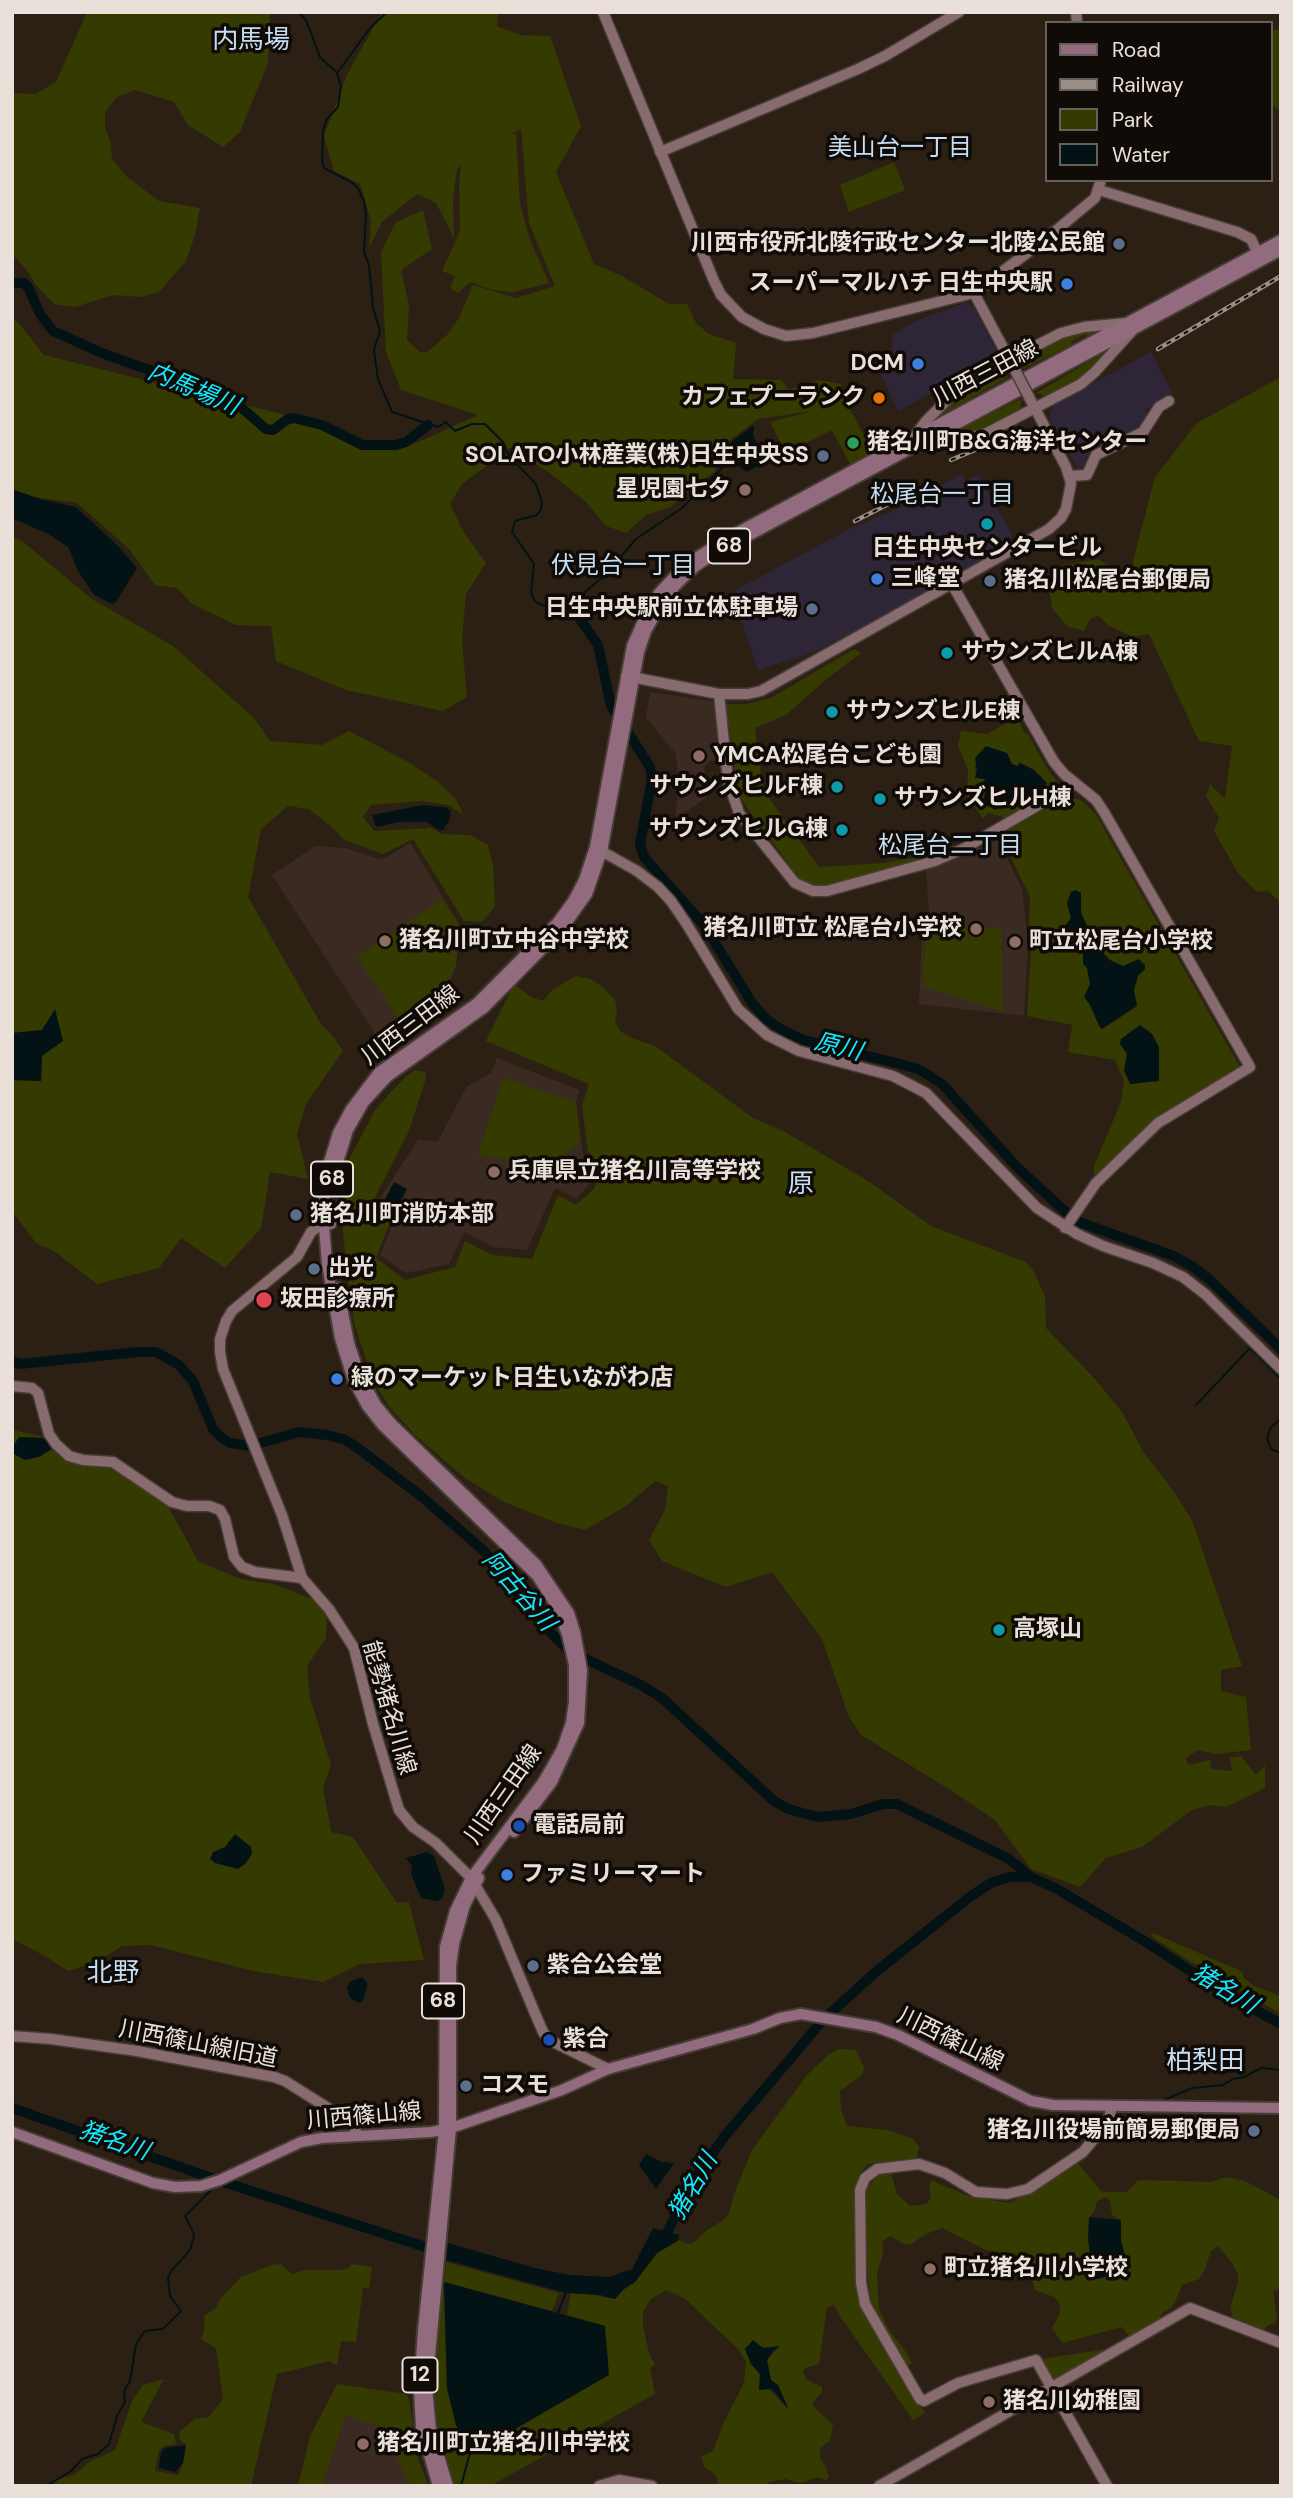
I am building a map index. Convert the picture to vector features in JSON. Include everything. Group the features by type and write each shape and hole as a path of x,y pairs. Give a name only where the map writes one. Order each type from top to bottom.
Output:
{"main road":[{"name":"川西三田線","path":"448,2129 453,1955 460,1919 473,1882 557,1758 573,1712 579,1646 569,1613 537,1564 391,1423 376,1405 359,1373 349,1343 333,1262 324,1189 338,1133 357,1100 379,1072 477,1003 557,923 573,901 598,849 630,677 632,646 647,612 669,580 685,565 729,537 916,442 1259,256 1281,240"},
{"name":"川西三田線","path":"1259,256 1281,250"},
{"name":"川西三田線","path":"328,1225 327,1265 340,1338 354,1380 367,1406 390,1434 537,1576 557,1608 578,1668"},
{"name":"川西篠山線","path":"12,2132 153,2183 175,2187 201,2186 301,2142 431,2133 448,2129 562,2090 608,2069 753,2029 790,2015 811,2015 876,2027 898,2035 1031,2101 1053,2105 1281,2108"},
{"name":"川西篠山線","path":"448,2129 434,2264 427,2388 431,2430 448,2486"},
{"name":"川西篠山線","path":"434,2264 419,2390 421,2427 438,2486"}],"street":[{"path":"603,12 721,295 742,317 764,329 786,336 813,333 974,293 1095,198 1100,185 1237,232 1251,239 1259,256"},
{"path":"660,152 858,69 959,12"},
{"path":"630,677 719,694 748,694 777,684 953,586 1056,524 1064,514 1070,496 1070,476 974,293"},
{"path":"916,442 926,421 958,389 1009,360 1061,332 1084,327 1128,327"},
{"path":"916,442 983,435 1034,408 1088,378 1128,327"},
{"path":"1070,476 1087,475 1097,455 1139,436 1159,407 1169,401"},
{"path":"953,586 1054,762 1075,784 1096,800 1104,812 1250,1067 1158,1123 1096,1183 1065,1228"},
{"path":"719,694 728,781 739,813 795,883 813,891 827,891 935,861 963,849 1075,784"},
{"path":"598,849 637,871 671,901 727,993 754,1026 784,1045 881,1073 926,1093 1037,1208 1065,1228 1103,1246 1153,1262 1183,1278 1205,1294 1281,1368"},
{"path":"12,1386 32,1388 38,1393 49,1434 69,1455 78,1459 113,1462 172,1502 187,1506 209,1506 220,1510 225,1519 234,1557 242,1567 255,1572 302,1578 258,1451 223,1369 220,1339 226,1321 242,1300 297,1257 311,1232 328,1225"},
{"name":"能勢猪名川線","path":"302,1578 335,1618 354,1648 399,1811 413,1827 436,1843 473,1882 496,1920 543,2032 550,2040 564,2048 608,2069"},
{"name":"川西篠山線旧道","path":"12,2036 137,2051 274,2077 285,2081 352,2123 358,2136"},
{"path":"1107,2486 1036,2360 958,2383 924,2401 920,2399 865,2304 861,2283 860,2190 865,2178 877,2169 919,2164 937,2169 976,2192 1007,2194 1028,2189 1083,2152 1108,2122 1112,2106"},
{"path":"879,2486 1191,2308 1281,2343"},
{"path":"598,2486 619,2480 652,2486"}],"shaded area":[{"path":"967,302 974,308 996,350 989,363 898,411 881,375 893,352 892,335 918,320"},
{"path":"1151,352 1173,394 1145,410 1147,423 1085,458 1088,464 1078,470 1049,418 1054,404"},
{"path":"962,474 966,481 978,475 1012,534 1011,543 889,613 812,653 758,670 732,592 855,526 902,507"},
{"name":"YMCA松尾台こども園","path":"650,692 712,701 714,706 722,757 720,760 710,761 704,767 707,797 675,820 679,783 676,754 646,717"},
{"name":"猪名川町立 松尾台小学校","path":"998,840 1022,889 1028,945 1024,1016 919,1004 922,930 930,927 926,870"},
{"name":"猪名川町立中谷中学校","path":"410,843 459,924 456,966 445,996 381,1043 272,875 315,846 345,848 382,860"},
{"name":"兵庫県立猪名川高等学校","path":"497,1058 579,1090 575,1108 584,1158 595,1165 588,1186 576,1198 555,1188 527,1250 493,1247 464,1232 449,1264 406,1273 380,1255 398,1211 379,1200 418,1140 438,1141 467,1086 491,1073"},
{"name":"猪名川町立猪名川中学校","path":"346,2415 381,2426 411,2486 322,2486"}],"green space":[{"path":"87,12 270,12 268,63 240,132 223,147 188,125 174,102 135,90 117,97 105,112 105,127 110,140 112,159 127,177 159,201 200,208 186,261 159,292 141,297 113,295 75,307 54,304 12,254 12,93 36,94 56,82"},
{"path":"382,12 498,12 497,26 520,35 550,36 581,126 556,172 594,264 622,276 669,304 687,304 696,323 709,334 736,343 733,379 781,380 789,390 818,380 841,384 844,405 847,404 873,452 850,464 832,430 786,453 770,422 813,411 758,419 721,447 715,471 670,507 646,515 626,533 606,526 585,501 547,471 510,448 462,484 450,504 463,531 486,563 466,594 462,640 467,697 443,711 346,690 276,661 271,626 236,625 192,604 177,588 155,585 130,550 77,503 12,494 12,320 17,321 44,355 314,422 345,439 363,443 414,444 478,415 401,390 386,352 381,253 395,223 423,210 432,249 401,270 409,305 407,340 420,352 427,352 447,335 459,318 473,285 516,298 555,286 529,223 521,129 511,134 516,134 520,204 530,240 549,283 513,292 492,290 470,282 458,293 450,288 455,276 442,271 460,231 461,166 457,169 453,199 454,238 436,203 417,194 382,222 369,248 371,221 360,184 334,171 324,136 347,75"},
{"path":"1281,29 1281,111 1272,105 1272,31"},
{"path":"894,162 905,190 849,212 840,185"},
{"path":"1104,327 1072,341 1071,345 1023,369 1027,353 1056,338"},
{"path":"1115,346 1086,376 1050,397 1036,393"},
{"path":"995,371 1008,377 931,421 955,395"},
{"path":"1281,377 1281,903 1268,891 1257,892 1238,873 1214,831 1219,818 1206,796 1210,784 1225,799 1232,746 1199,741 1149,634 1133,637 1108,625 1098,615 1090,619 1084,631 1067,626 1052,608 1048,581 1056,567 1098,559 1134,575 1142,606 1133,561 1155,477 1197,423"},
{"path":"1022,398 1019,413 984,431 940,440"},
{"path":"12,537 22,541 92,599 173,646 255,719 270,741 322,745 349,731 408,762 437,781 455,798 464,815 448,805 422,801 371,805 363,817 374,831 431,828 442,834 470,835 488,845 493,865 495,906 482,922 464,921 413,839 383,854 344,840 309,809 288,806 261,829 248,897 321,1024 343,1051 306,1104 297,1134 308,1179 270,1172 261,1228 225,1268 181,1238 159,1268 97,1284 54,1251 36,1243 12,1211 12,1080 41,1081 43,1031 12,1033"},
{"path":"854,649 861,653 786,715 755,728 763,790 819,867 883,863 933,854 934,857 828,887 817,887 799,878 743,802 735,778 726,704 747,704 771,698"},
{"path":"1017,717 1048,770 1061,786 1049,796 1034,799 1047,783 1034,770 1021,763 1017,766 1011,764 1009,759 975,765 976,777 985,778 982,789 985,792 984,798 997,808 1000,800 1003,800 1025,808 1007,818 988,813 983,819 967,796 968,770 958,746 961,731 987,734"},
{"path":"1072,798 1081,800 1095,813 1240,1067 1238,1071 1156,1118 1112,1165 1097,1176 1094,1175 1094,1166 1121,1102 1124,1081 1115,1060 1068,1052 1072,1025 1027,1016 1031,950 1030,897 1000,835 1049,807"},
{"path":"442,899 459,924 456,966 436,997 400,1021 357,957"},
{"path":"1001,927 1003,1012 923,986 925,937 933,929"},
{"path":"576,976 591,979 615,1000 615,1022 620,1031 655,1046 753,1118 785,1132 868,1181 931,1226 1026,1262 1033,1270 1045,1296 1046,1328 1095,1379 1122,1412 1144,1453 1192,1520 1242,1666 1221,1670 1221,1691 1246,1697 1251,1750 1216,1754 1198,1750 1186,1758 1188,1765 1210,1760 1211,1769 1232,1771 1230,1758 1241,1756 1256,1775 1265,1765 1265,1788 1226,1807 1210,1805 1192,1810 1142,1847 1106,1858 1080,1887 1031,1869 995,1820 861,1735 849,1717 822,1639 772,1572 726,1587 662,1561 649,1540 665,1510 668,1486 655,1481 626,1506 585,1530 557,1523 504,1502 465,1478 417,1437 391,1409 373,1381 354,1323 343,1234 342,1199 346,1165 375,1110 403,1079 415,1070 425,1072 426,1078 409,1131 373,1201 393,1215 376,1258 405,1280 455,1267 465,1241 493,1255 532,1259 558,1195 576,1205 594,1189 603,1166 588,1152 582,1106 589,1084 486,1041 514,984 531,997 543,1001 552,990"},
{"path":"503,1078 576,1102 581,1140 553,1164 537,1159 524,1163 478,1155"},
{"path":"12,1430 46,1437 66,1461 104,1463 114,1467 167,1504 198,1561 240,1579 274,1584 319,1602 327,1618 326,1638 307,1666 310,1698 331,1765 323,1788 331,1832 353,1837 397,1903 409,1902 424,1960 360,1964 323,1982 253,1971 151,1945 122,1946 97,1962 68,1971 12,1939"},
{"path":"1153,1933 1243,1972 1243,1977 1254,1986 1281,1996 1281,2014 1199,1967 1157,1940 1151,1935"},
{"path":"839,2049 856,2050 864,2067 862,2075 840,2091 841,2110 847,2126 888,2130 913,2139 919,2147 916,2160 868,2164 858,2176 859,2295 866,2316 925,2413 913,2420 834,2305 827,2307 819,2364 805,2368 803,2372 807,2380 822,2387 822,2392 813,2402 813,2406 833,2425 830,2441 820,2448 820,2458 829,2477 826,2480 818,2477 801,2483 785,2479 769,2482 765,2486 719,2486 715,2474 704,2467 701,2457 713,2451 744,2383 746,2362 739,2350 684,2298 666,2290 651,2299 643,2312 649,2353 655,2365 650,2368 655,2394 490,2486 456,2486 439,2438 434,2389 441,2291 444,2291 447,2388 456,2425 471,2455 605,2326 567,2315 571,2291 615,2299 635,2282 657,2253 679,2240 693,2243 722,2221 728,2215 752,2150 807,2075 828,2055","holes":["779,2347 767,2360 771,2381 778,2386 787,2408 760,2379 760,2374 751,2364 745,2349"]},
{"path":"1076,2161 1101,2191 1105,2192 1127,2192 1137,2181 1145,2180 1211,2182 1227,2177 1245,2181 1281,2200 1281,2283 1277,2291 1273,2291 1277,2318 1275,2323 1268,2325 1261,2334 1235,2323 1230,2309 1238,2275 1218,2246 1211,2251 1199,2279 1182,2285 1175,2302 1162,2313 1157,2323 1129,2337 1122,2327 1062,2343 1052,2328 1060,2313 1060,2304 1054,2297 1035,2290 1026,2260 986,2250 942,2228 911,2244 906,2245 890,2236 883,2241 884,2252 877,2272 879,2309 888,2328 912,2363 907,2366 871,2303 865,2191 878,2175 891,2173 897,2194 910,2206 927,2204 931,2196 931,2180 968,2196 1010,2203","holes":["1104,2197 1110,2200 1112,2215 1121,2220 1121,2241 1126,2260 1089,2255 1089,2217 1097,2202"]},
{"path":"446,2262 559,2293 552,2311 444,2282"},
{"path":"274,2264 282,2265 292,2274 304,2270 341,2270 349,2268 351,2264 372,2267 369,2288 363,2288 356,2342 341,2341 337,2365 329,2361 277,2374 251,2486 53,2486 57,2480 74,2475 91,2461 115,2450 132,2401 143,2385 164,2379 141,2422 174,2434 176,2444 164,2446 159,2450 155,2471 178,2475 186,2445 180,2440 179,2432 195,2419 209,2417 223,2399 216,2348 201,2339 205,2328 204,2316 216,2308 220,2299 241,2277"},
{"path":"1126,2346 1052,2388 1036,2360"},
{"path":"337,2384 406,2394 418,2459 429,2486 411,2486 381,2427 346,2415 322,2486 298,2486 310,2436"}],"water":[{"path":"754,425 753,435 767,462 746,472 736,464 731,442"},
{"path":"12,489 76,507 119,547 137,568 116,602 112,604 94,595 78,571 68,547 50,535 12,518"},
{"path":"986,746 1007,753 1012,764 1017,766 1020,763 1034,770 1047,783 1025,808 1014,802 1011,804 1000,800 996,810 981,803 985,793 982,789 985,779 975,778 975,758"},
{"path":"423,805 445,807 451,811 443,830 440,831 427,822 399,822 377,827 375,825 372,815"},
{"path":"1075,890 1081,893 1081,912 1087,926 1086,929 1077,929 1067,934 1061,931 1071,918 1067,903 1071,892"},
{"path":"1097,930 1101,931 1102,936 1100,950 1110,960 1123,966 1139,959 1145,965 1134,990 1137,1006 1102,1029 1084,997 1090,984 1087,968 1083,964 1083,954 1072,946 1077,939"},
{"path":"55,1009 63,1041 42,1056 41,1081 12,1080 12,1033 42,1030"},
{"path":"1140,1025 1152,1034 1159,1047 1159,1081 1130,1084 1124,1070 1127,1054 1120,1044 1121,1039"},
{"path":"394,1182 407,1189 397,1208 384,1201"},
{"path":"19,1437 48,1438 55,1447 39,1457 25,1460 12,1453"},
{"path":"235,1834 251,1847 252,1854 246,1863 238,1869 210,1859 213,1852 225,1847"},
{"path":"427,1852 434,1856 445,1889 442,1899 436,1901 421,1898 411,1874 412,1866 406,1858"},
{"path":"362,1977 367,1987 363,2001 359,2003 350,1998 347,1987 350,1982"},
{"path":"646,2154 662,2162 674,2163 656,2189 639,2165"},
{"path":"1089,2217 1121,2220 1121,2240 1126,2260 1115,2274 1098,2279 1094,2277 1088,2240"},
{"path":"653,2228 679,2235 679,2240 657,2253 635,2282 615,2299 600,2295 566,2293 446,2260 448,2243 535,2268 570,2275 609,2277 632,2269"},
{"path":"444,2282 605,2326 609,2375 470,2455 456,2425 447,2388"},
{"path":"753,2340 763,2348 780,2346 767,2360 771,2380 778,2385 789,2410 772,2389 759,2390 760,2374 751,2364 745,2349"},
{"path":"186,2445 183,2463 175,2472 159,2468 161,2452 165,2448"}],"waterway":[{"path":"298,12 306,20 320,57 337,73 341,86 338,107 327,119 323,131 322,160 324,168 353,183 364,201 364,252 369,265 373,308 380,331 374,350 378,379 392,412 438,427 446,422 455,431 472,424 485,424 503,442 509,456 536,484 542,502 541,509 537,515 515,521 512,532 534,564 531,592 534,600 539,604 576,613 585,592 608,572 636,539 682,508 733,457"},
{"path":"338,72 370,28 387,12"},
{"name":"内馬場川","path":"12,283 24,283 28,287 40,314 53,331 199,392 236,403 266,429 273,430 288,419 294,418 322,425 362,445 396,445 406,442 428,425"},
{"name":"原川","path":"576,613 598,645 611,706 650,767 652,779 640,844 644,857 704,925 752,1003 766,1019 804,1040 918,1069 930,1076 943,1085 1017,1167 1068,1214 1079,1222 1174,1256 1192,1266 1281,1349"},
{"path":"1196,1405 1250,1348 1281,1379"},
{"name":"阿古谷川","path":"12,1361 20,1364 156,1352 179,1365 193,1381 213,1429 230,1443 250,1446 299,1432 343,1439 421,1496 484,1551 539,1621 566,1648 662,1698 774,1801 788,1809 818,1817 851,1814 883,1804 897,1804 1009,1859 1031,1877"},
{"path":"1281,1419 1271,1427 1267,1438 1271,1449 1281,1453"},
{"name":"猪名川","path":"661,2244 693,2181 724,2137 823,2020 878,1970 991,1883 1009,1877 1031,1877 1057,1889 1226,1994 1281,2024"},
{"path":"1162,2101 1192,2088 1223,2085 1261,2068 1281,2070"},
{"name":"猪名川","path":"12,2108 220,2181 438,2251"},
{"path":"46,2486 71,2471 82,2459 98,2454 109,2444 117,2416 125,2402 124,2391 130,2381 136,2344 145,2331 163,2329 181,2311 170,2296 168,2277 190,2250 193,2240 194,2234 185,2216 215,2186"},
{"path":"558,2313 566,2292"},
{"path":"461,2486 470,2453"}],"railway":[{"path":"1158,349 1281,276"},
{"path":"951,460 1009,434"},
{"path":"855,521 904,496"}],"place":[{"name":"川西市役所北陵行政センター北陵公民館","path":"1119,244"},
{"name":"スーパーマルハチ 日生中央駅","path":"1067,284"},
{"name":"DCM","path":"918,364"},
{"name":"カフェプーランク","path":"879,398"},
{"name":"猪名川町B&G海洋センター","path":"853,443"},
{"name":"SOLATO小林産業(株)日生中央SS","path":"823,456"},
{"name":"星児園七夕","path":"745,490"},
{"name":"日生中央センタービル","path":"987,524"},
{"name":"三峰堂","path":"877,579"},
{"name":"猪名川松尾台郵便局","path":"990,581"},
{"name":"日生中央駅前立体駐車場","path":"812,609"},
{"name":"サウンズヒルA棟","path":"947,653"},
{"name":"サウンズヒルE棟","path":"832,712"},
{"name":"YMCA松尾台こども園","path":"699,756"},
{"name":"サウンズヒルF棟","path":"837,787"},
{"name":"サウンズヒルH棟","path":"880,799"},
{"name":"サウンズヒルG棟","path":"842,830"},
{"name":"猪名川町立 松尾台小学校","path":"976,929"},
{"name":"猪名川町立中谷中学校","path":"385,941"},
{"name":"町立松尾台小学校","path":"1015,942"},
{"name":"兵庫県立猪名川高等学校","path":"494,1172"},
{"name":"猪名川町消防本部","path":"296,1215"},
{"name":"出光","path":"314,1269"},
{"name":"坂田診療所","path":"264,1300"},
{"name":"緑のマーケット日生いながわ店","path":"337,1379"},
{"name":"高塚山","path":"999,1630"},
{"name":"電話局前","path":"519,1826"},
{"name":"ファミリーマート","path":"507,1875"},
{"name":"紫合公会堂","path":"533,1966"},
{"name":"紫合","path":"549,2040"},
{"name":"コスモ","path":"466,2086"},
{"name":"猪名川役場前簡易郵便局","path":"1254,2131"},
{"name":"町立猪名川小学校","path":"930,2269"},
{"name":"猪名川幼稚園","path":"989,2402"},
{"name":"猪名川町立猪名川中学校","path":"363,2444"}],"district":[{"name":"内馬場","path":"251,41"},
{"name":"美山台一丁目","path":"900,149"},
{"name":"松尾台一丁目","path":"942,496"},
{"name":"伏見台一丁目","path":"623,567"},
{"name":"松尾台二丁目","path":"950,847"},
{"name":"原","path":"801,1185"},
{"name":"北野","path":"113,1974"},
{"name":"柏梨田","path":"1205,2062"}]}
